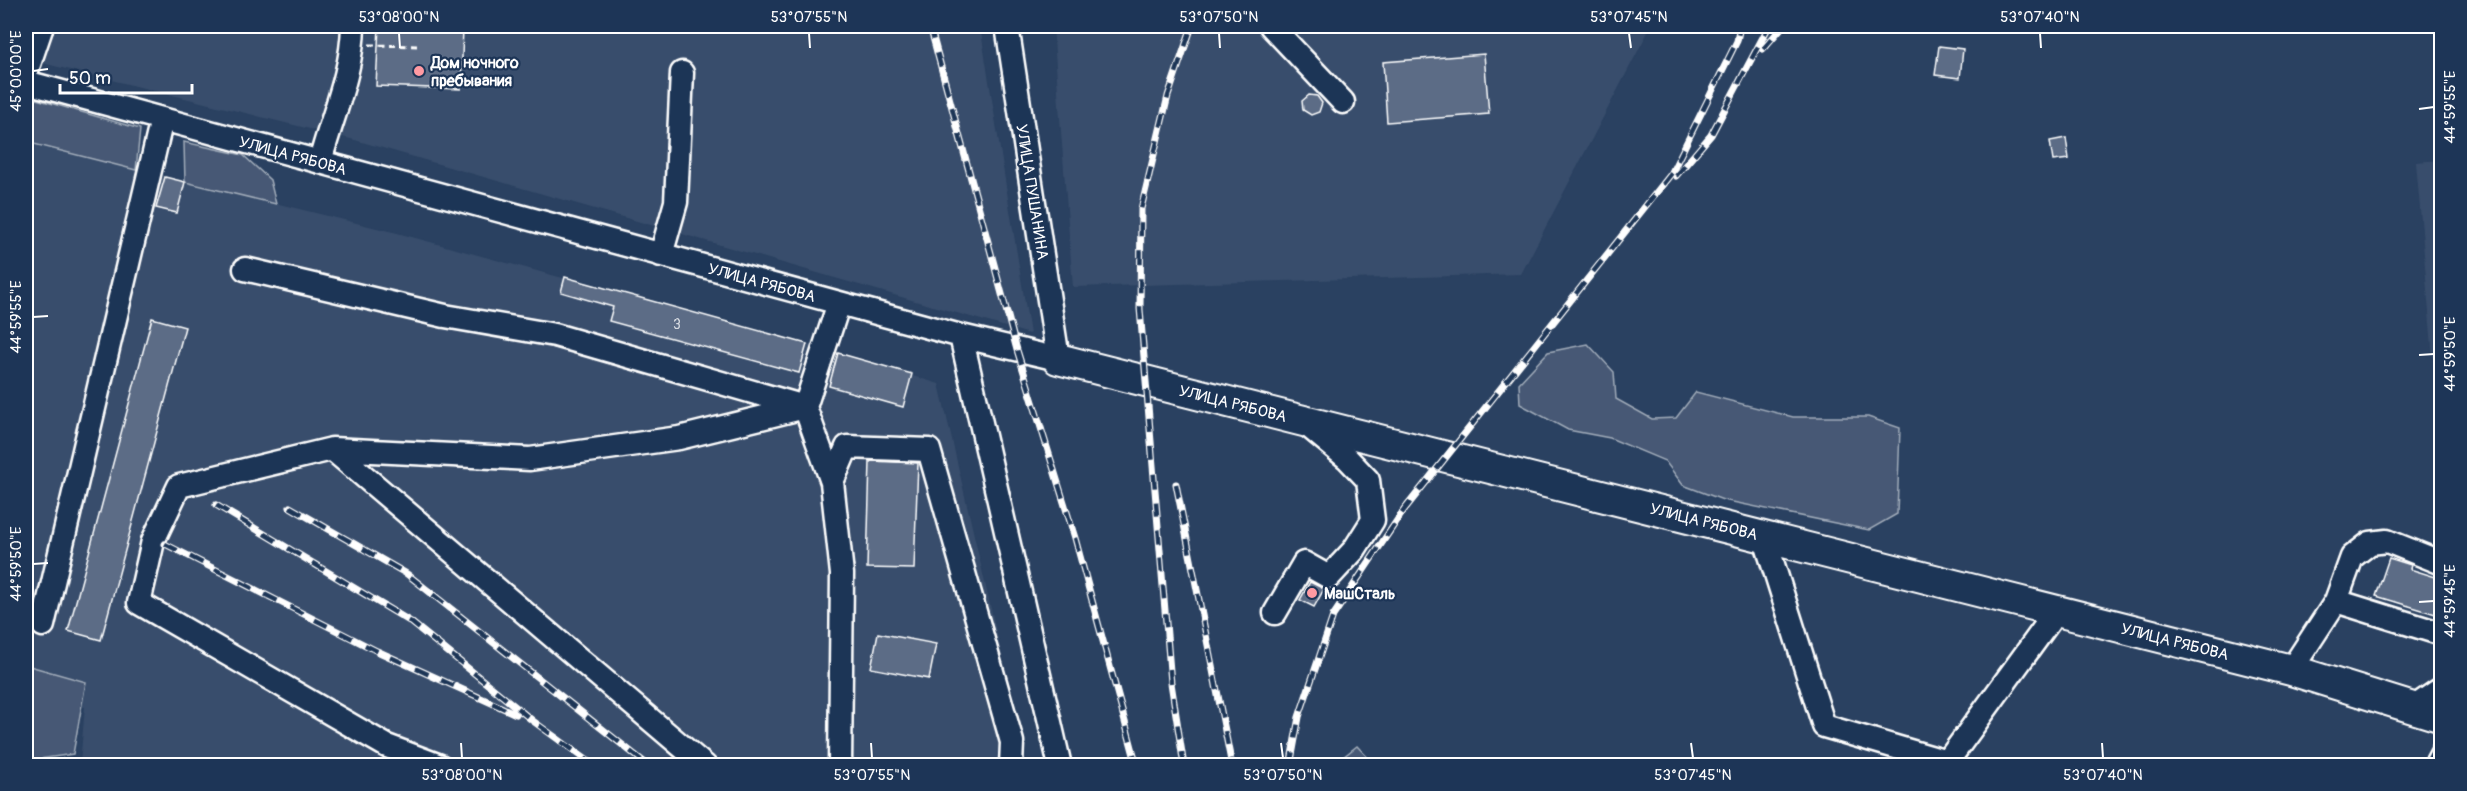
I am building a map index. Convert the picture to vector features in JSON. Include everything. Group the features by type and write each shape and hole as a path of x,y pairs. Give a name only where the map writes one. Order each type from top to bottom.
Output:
{"main road":[{"name":"УЛИЦА РЯБОВА","path":"1058,359 2291,670 2442,717"}],"street":[{"path":"26,73 42,26"},
{"name":"УЛИЦА ПУШАНИНА","path":"1007,26 1058,359"},
{"path":"1271,26 1343,102"},
{"path":"320,162 339,105 353,35"},
{"path":"661,255 676,202 682,73"},
{"name":"УЛИЦА РЯБОВА","path":"26,82 961,336 1058,359"},
{"path":"43,625 162,119"},
{"path":"245,269 445,316 555,334 805,407"},
{"path":"839,303 805,407 832,482 842,574 840,765"},
{"path":"961,336 1060,765"},
{"path":"440,765 387,746 139,603 153,541 179,486 332,449 530,459 679,438 805,407"},
{"path":"1275,613 1304,564 1329,577 1354,550 1373,520 1368,480 1347,458 1302,420"},
{"path":"832,482 847,447 929,450 1012,742 1011,765"},
{"path":"332,449 705,765"},
{"path":"1764,536 1824,726 1947,762 2056,612"},
{"path":"2291,670 2336,601 2352,557 2370,543 2387,541 2442,563"},
{"path":"2336,601 2442,634"},
{"path":"2413,708 2442,688"},
{"path":"2435,765 2442,753"}],"path":[{"path":"353,35 421,46"}],"shaded area":[{"path":"26,26 980,26 1030,334 355,140 26,59"},
{"path":"1053,26 1651,26 1521,274 1073,287"},
{"path":"26,96 140,129 136,170 26,142"},
{"path":"26,142 397,233 823,349 939,384 1027,765 80,765 85,707 26,692"},
{"path":"184,142 243,155 270,180 276,204 185,182"},
{"path":"2442,160 2441,450 2416,162"},
{"path":"1588,344 1614,372 1616,399 1652,419 1676,418 1696,392 1793,417 1868,417 1900,428 1897,514 1869,530 1723,500 1683,485 1665,461 1610,438 1568,430 1520,404 1519,383 1548,352"},
{"path":"26,665 86,682 73,754 26,761"},
{"path":"1357,746 1375,765 1333,765"}],"building":[{"name":"Дом ночного пребывания","path":"379,26 463,26 461,89 376,86"},
{"path":"1939,46 1963,49 1960,78 1935,75"},
{"path":"1484,54 1489,114 1387,122 1383,62"},
{"path":"1309,95 1317,96 1322,103 1319,112 1311,115 1303,110 1302,101"},
{"path":"2066,138 2069,159 2053,161 2050,141"},
{"path":"165,177 185,182 177,213 156,208"},
{"path":"565,277 807,344 799,373 609,321 613,307 561,292"},
{"path":"152,318 185,327 101,640 68,631"},
{"path":"838,353 912,374 903,407 829,386"},
{"path":"870,461 918,463 914,569 867,568"},
{"path":"2389,558 2411,565 2410,569 2442,579 2442,616 2376,596"},
{"name":"МашСталь","path":"1310,582 1324,589 1314,607 1300,600"},
{"path":"878,633 936,644 929,679 871,668"}],"railway":[{"path":"930,26 1017,350 1075,538 1137,766"},
{"path":"1184,766 1171,683 1140,309 1141,209 1168,96 1192,26"},
{"path":"1290,766 1299,717 1333,616 1404,510 1671,174 1737,41 1740,26"},
{"path":"1676,176 1711,135 1769,26"},
{"path":"1763,49 1783,26"},
{"path":"1176,484 1232,766"},
{"path":"216,505 411,622 533,721 595,766"},
{"path":"290,507 407,574 649,766"},
{"path":"165,544 377,651 516,714"}],"place":[{"name":"Дом ночного пребывания","path":"419,71"},
{"name":"МашСталь","path":"1312,593"}]}
